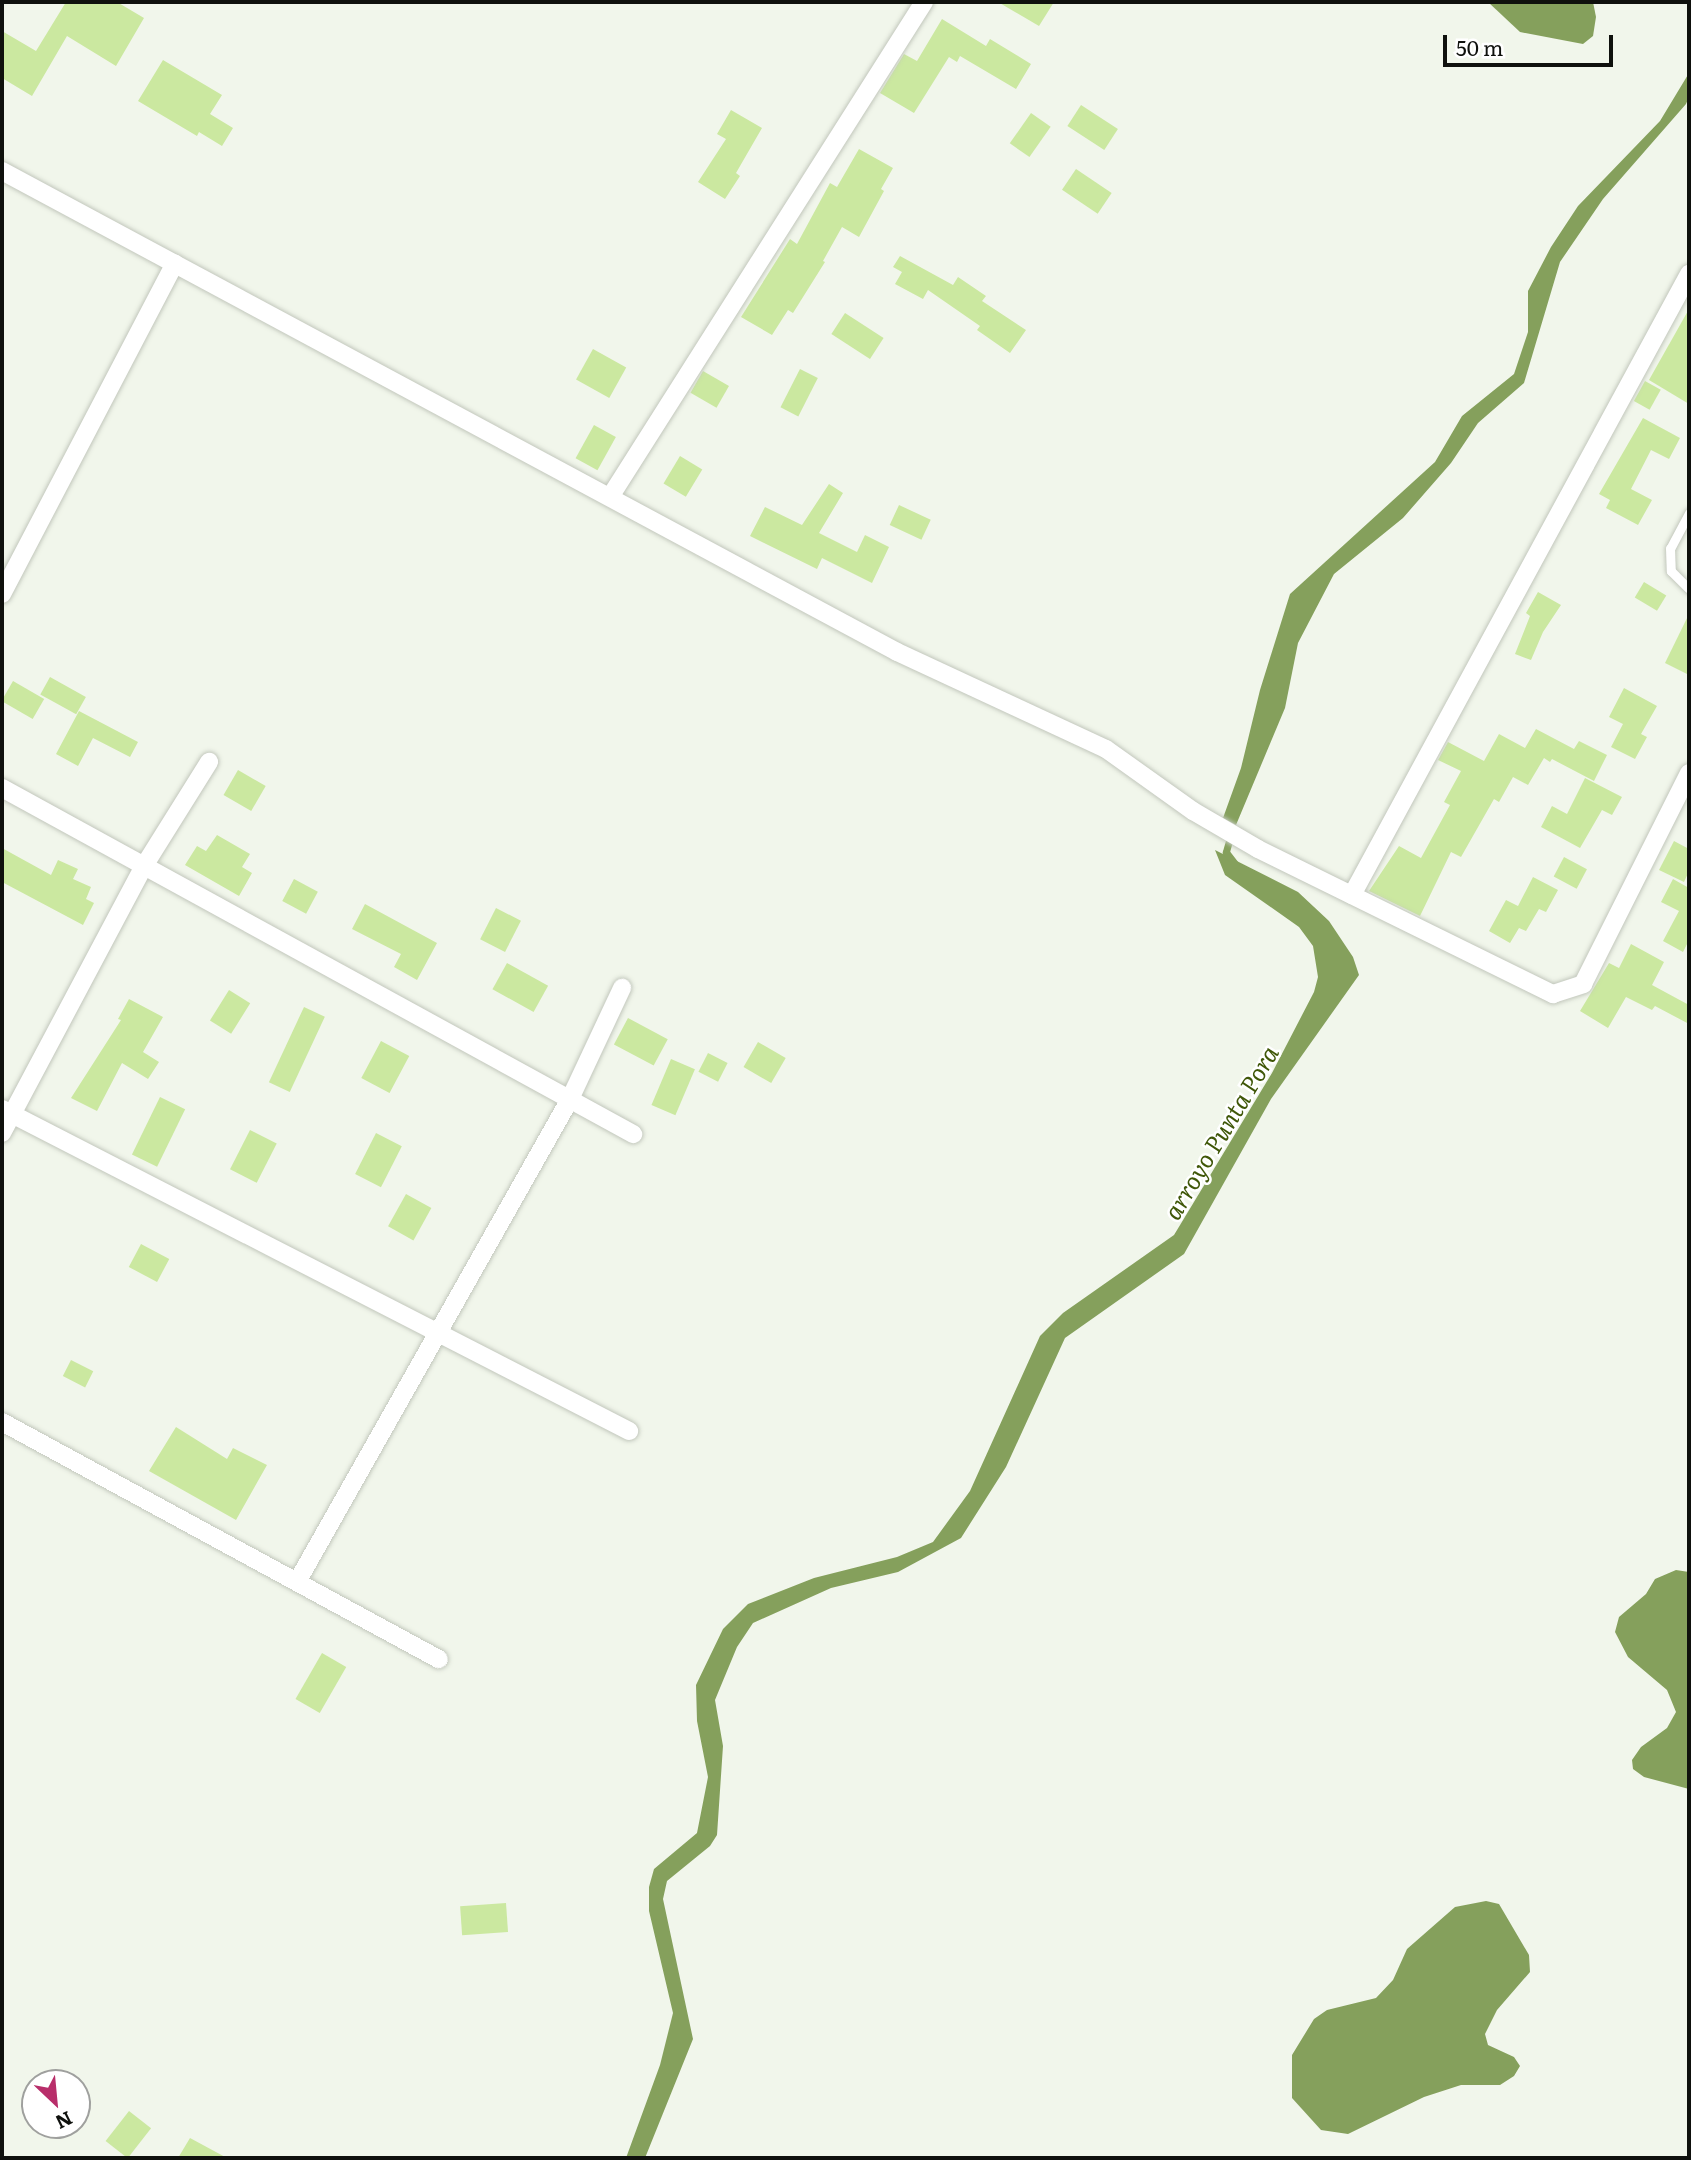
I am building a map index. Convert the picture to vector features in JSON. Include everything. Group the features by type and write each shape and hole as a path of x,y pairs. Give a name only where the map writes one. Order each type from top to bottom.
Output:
{"street":[{"path":"610,496 924,2"},
{"path":"2,171 897,652 1106,749 1193,811 1258,849 1553,994 1583,984 1689,773"},
{"path":"2,594 175,263"},
{"path":"1352,895 1689,274"},
{"path":"2,1133 7,1112 144,866 209,762"},
{"path":"2,788 633,1134"},
{"path":"297,1582 570,1099 622,988"},
{"path":"7,1112 629,1431"},
{"path":"2,1422 439,1659"}],"lane":[{"path":"1689,513 1671,548 1671,571 1689,589"}],"shaded area":[{"path":"1488,2 1593,2 1596,17 1593,36 1583,44 1520,32"},
{"path":"1689,73 1689,97 1686,104 1603,199 1560,262 1524,383 1478,423 1451,463 1403,518 1334,574 1298,643 1285,708 1236,825 1223,818 1241,768 1260,690 1290,594 1435,462 1462,416 1514,374 1528,332 1528,291 1551,247 1578,206 1660,121"},
{"path":"1215,850 1298,892 1329,921 1353,957 1359,975 1271,1099 1184,1254 1065,1338 1006,1467 961,1538 898,1572 831,1588 753,1623 737,1647 715,1700 723,1746 717,1835 710,1846 667,1881 663,1899 693,2039 645,2158 626,2158 660,2065 673,2013 649,1911 649,1887 654,1869 697,1833 708,1777 697,1721 696,1685 723,1629 748,1604 814,1578 897,1557 933,1542 970,1491 1040,1336 1063,1313 1174,1235 1272,1073 1314,992 1318,977 1313,946 1299,927 1225,875"},
{"path":"1676,1570 1689,1572 1689,1789 1644,1777 1633,1769 1632,1760 1641,1747 1667,1728 1676,1712 1667,1690 1628,1657 1615,1632 1619,1617 1646,1594 1655,1579"},
{"path":"1486,1901 1499,1904 1529,1955 1530,1972 1497,2010 1485,2034 1488,2045 1514,2057 1520,2066 1514,2076 1500,2085 1461,2085 1424,2097 1348,2134 1321,2130 1292,2098 1292,2055 1314,2019 1327,2010 1376,1998 1393,1980 1407,1949 1455,1907"}],"building":[{"path":"66,2 117,2 144,18 116,66 67,36 32,96 2,78 2,31 36,51"},
{"path":"998,2 1054,2 1039,26"},
{"path":"942,19 986,46 990,39 1031,64 1016,89 960,56 957,62 949,57 914,113 880,93 904,54 917,61"},
{"path":"163,60 222,95 210,114 233,128 222,146 199,132 197,136 138,101"},
{"path":"1081,105 1118,129 1104,150 1067,126"},
{"path":"731,110 762,128 736,173 740,176 725,199 698,182 726,139 717,134"},
{"path":"1031,113 1051,127 1029,157 1010,143"},
{"path":"859,149 893,168 881,189 884,191 859,237 842,227 823,261 825,262 793,313 788,310 772,335 741,317 790,239 797,244 830,183 837,187"},
{"path":"1076,169 1112,193 1098,214 1062,190"},
{"path":"900,256 953,285 958,277 986,296 982,301 1026,330 1010,353 977,330 980,326 928,290 923,299 895,284 902,272 893,267"},
{"path":"1689,309 1689,404 1649,380"},
{"path":"845,313 884,338 870,359 831,334"},
{"path":"593,349 626,367 609,398 576,380"},
{"path":"800,369 818,378 798,416 780,407"},
{"path":"703,371 729,386 716,408 690,393"},
{"path":"1645,381 1661,390 1650,410 1634,401"},
{"path":"1643,418 1680,438 1669,459 1651,450 1631,489 1652,500 1638,525 1606,508 1610,500 1599,494"},
{"path":"594,425 616,437 597,470 576,458"},
{"path":"680,456 702,469 686,497 664,483"},
{"path":"829,484 843,493 819,533 857,552 865,535 889,547 872,583 822,558 817,569 750,536 765,507 802,525"},
{"path":"899,505 931,520 921,540 890,525"},
{"path":"1644,582 1666,595 1657,611 1635,597"},
{"path":"1538,592 1561,605 1543,632 1531,660 1515,654 1530,616 1526,613"},
{"path":"1689,614 1689,675 1665,663"},
{"path":"50,677 86,697 76,714 40,694"},
{"path":"13,681 44,699 33,719 2,701"},
{"path":"1624,688 1657,706 1641,734 1647,737 1635,759 1611,747 1623,724 1609,717"},
{"path":"79,711 138,742 130,757 93,738 78,766 56,754"},
{"path":"1536,729 1574,749 1579,741 1607,755 1594,781 1552,759 1550,762 1544,758 1528,785 1513,777 1499,802 1494,799 1461,857 1451,852 1420,916 1369,891 1399,846 1421,858 1450,805 1444,802 1461,771 1438,760 1448,742 1484,761 1499,734 1525,748"},
{"path":"238,770 266,786 251,811 224,795"},
{"path":"1585,778 1622,797 1612,815 1602,810 1580,848 1541,827 1552,806 1567,814"},
{"path":"217,835 250,854 242,867 252,873 239,896 185,865 197,846 206,851"},
{"path":"1674,841 1689,849 1689,871 1684,882 1659,870"},
{"path":"2,848 51,875 58,860 78,869 73,879 91,887 86,899 94,903 83,925 2,882"},
{"path":"1564,857 1587,869 1577,889 1554,876"},
{"path":"1533,877 1558,890 1546,912 1539,909 1526,931 1519,928 1510,943 1489,931 1506,900 1518,906"},
{"path":"294,879 318,892 306,914 282,901"},
{"path":"1673,879 1689,888 1689,940 1683,952 1663,941 1679,911 1661,902"},
{"path":"365,904 437,943 417,980 394,967 401,954 352,929"},
{"path":"496,908 521,921 505,952 480,939"},
{"path":"1631,944 1664,962 1652,985 1689,1005 1689,1024 1655,1006 1652,1010 1626,997 1608,1028 1580,1011 1609,963 1619,968"},
{"path":"507,963 548,986 534,1012 492,989"},
{"path":"229,990 250,1003 231,1034 210,1021"},
{"path":"129,999 163,1017 143,1052 159,1062 148,1079 122,1063 97,1111 71,1098 121,1020 118,1019"},
{"path":"304,1007 325,1017 290,1092 269,1082"},
{"path":"628,1018 668,1039 654,1066 614,1044"},
{"path":"381,1041 409,1056 390,1093 361,1078"},
{"path":"758,1042 786,1058 771,1083 744,1067"},
{"path":"708,1053 728,1063 718,1082 698,1072"},
{"path":"671,1059 695,1069 675,1115 651,1105"},
{"path":"160,1097 185,1109 157,1167 132,1155"},
{"path":"250,1130 277,1144 257,1183 230,1169"},
{"path":"376,1133 402,1146 381,1187 355,1174"},
{"path":"406,1194 431,1208 413,1240 388,1226"},
{"path":"141,1244 169,1259 157,1282 129,1267"},
{"path":"71,1360 93,1371 85,1387 63,1376"},
{"path":"176,1427 227,1459 233,1448 267,1465 236,1520 149,1471"},
{"path":"322,1653 346,1667 320,1713 296,1699"},
{"path":"506,1903 508,1932 462,1935 460,1906"},
{"path":"129,2111 151,2128 128,2158 106,2141"},
{"path":"190,2138 227,2158 178,2158"}],"waterway":[{"name":"arroyo Punta Pora","path":"1231,834 1226,852 1235,864"}]}
